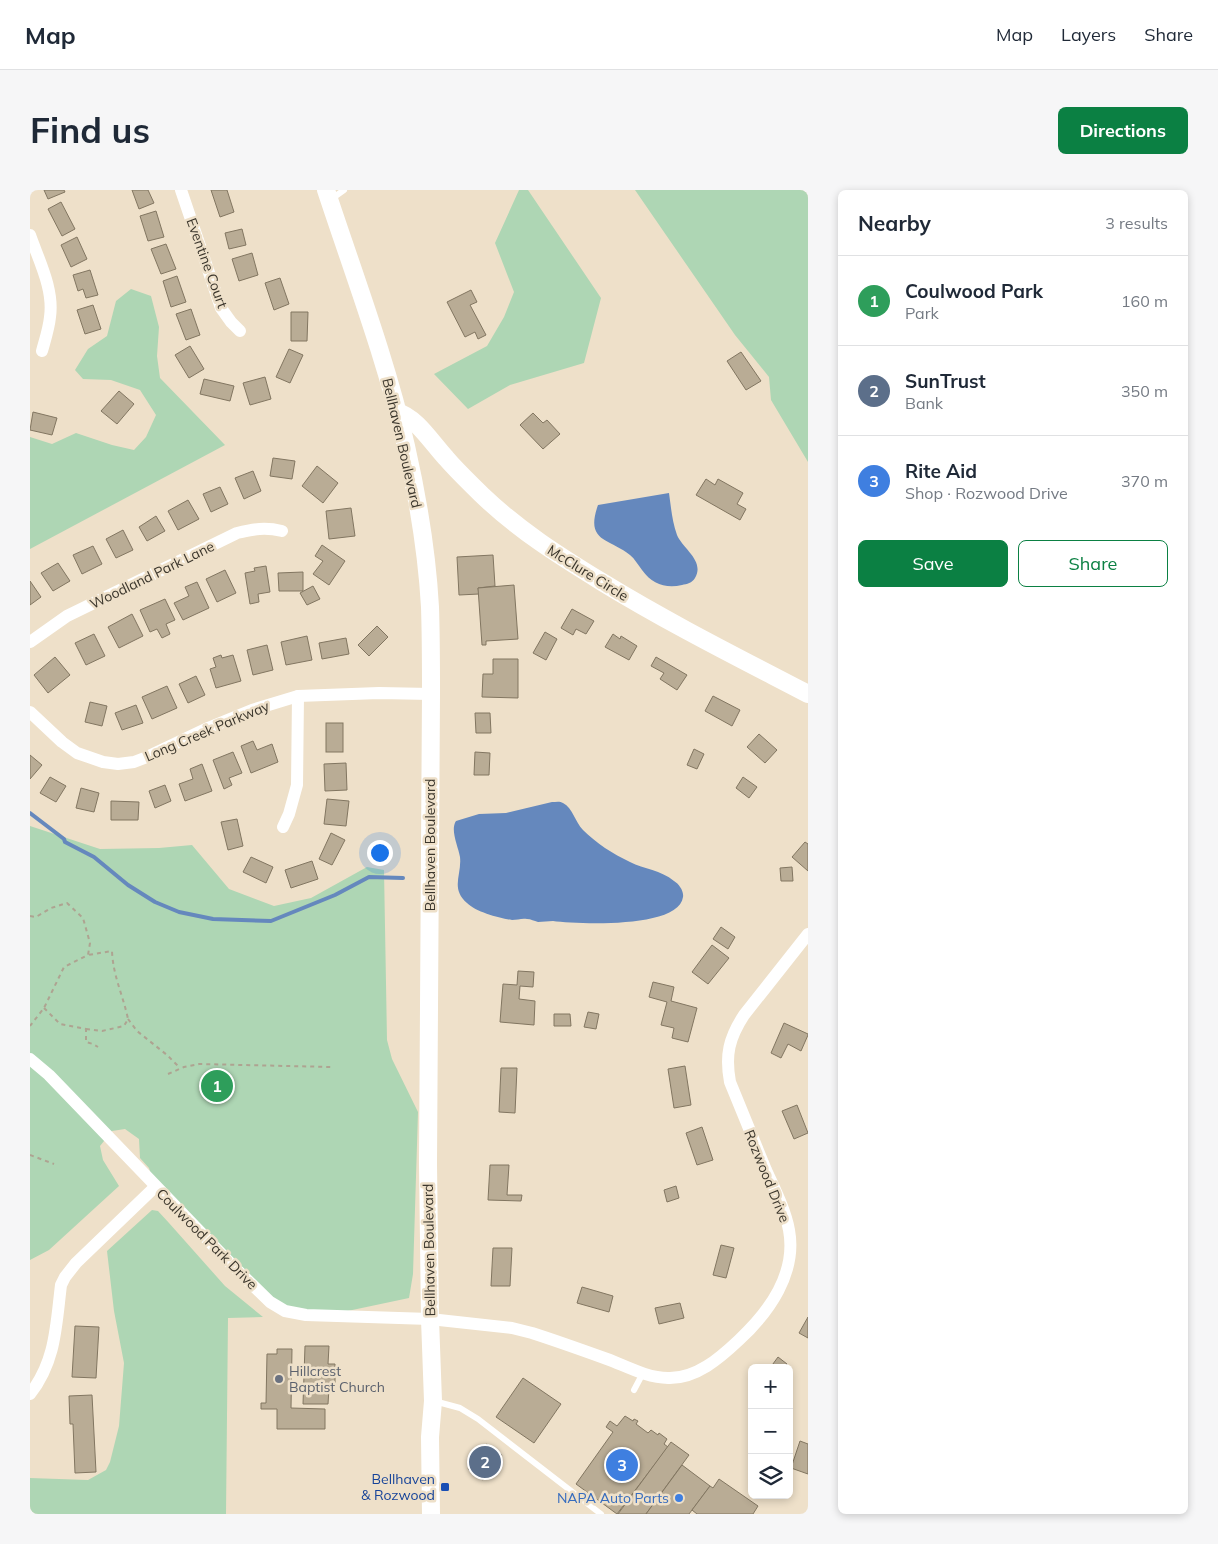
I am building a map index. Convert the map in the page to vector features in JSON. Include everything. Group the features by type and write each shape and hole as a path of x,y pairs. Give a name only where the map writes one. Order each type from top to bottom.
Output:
{"main road":[{"name":"Bellhaven Boulevard","path":"327,195 375,340 408,456 423,540 430,609 428,1155 433,1401 430,1437 431,1514"},
{"name":"McClure Circle","path":"397,412 407,415 458,471 500,512 554,552 646,609 808,694"}],"street":[{"name":"Eventine Court","path":"181,190 221,308 240,331"},
{"path":"30,235 49,289 51,305 50,318 42,351"},
{"name":"Woodland Park Lane","path":"30,642 67,616 237,533 270,528 282,531"},
{"name":"Long Creek Parkway","path":"30,712 62,742 77,753 103,762 118,764 134,762 252,710 298,696 379,693 431,694"},
{"path":"283,827 289,814 297,785 298,696"},
{"name":"Rozwood Drive","path":"430,1319 512,1328 532,1333 661,1378 679,1378 693,1374 728,1350 748,1331 773,1299 782,1282 790,1250 788,1229 780,1202 730,1082 727,1059 736,1026 808,934"},
{"name":"Coulwood Park Drive","path":"30,1059 49,1075 155,1187 270,1302 285,1311 306,1315 430,1319"},
{"path":"30,1394 41,1378 54,1343 61,1285 65,1277 76,1263 155,1187"}],"lane":[{"path":"327,195 344,190"},
{"path":"634,1390 644,1373"},
{"path":"433,1401 460,1408 478,1419 601,1514"}],"path":[{"path":"30,916 36,917 51,908 67,903 83,918 90,943 88,955"},
{"path":"30,1026 44,1008 64,967 88,955 112,951 112,966 128,1019 137,1031 180,1068"},
{"path":"44,1008 60,1024 102,1032 124,1026 128,1019"},
{"path":"86,1029 86,1042 98,1047"},
{"path":"168,1074 180,1068 199,1064 331,1067"},
{"path":"30,1155 54,1164"}],"green space":[{"path":"519,190 528,190 601,298 584,363 510,385 468,409 434,374 487,346 504,317 514,292 495,243"},
{"path":"635,190 808,190 808,462 771,400 769,377 735,335"},
{"path":"131,289 151,296 159,327 157,356 160,378 225,445 30,549 30,437 52,444 76,433 134,450 146,437 156,415 140,390 111,380 83,379 75,370 88,349 107,336 116,301"},
{"path":"30,826 100,849 159,848 192,845 229,889 274,906 311,898 367,867 384,870 387,1040 392,1059 418,1112 413,1274 409,1298 324,1316 285,1311 155,1187 149,1168 140,1158 139,1139 125,1129 112,1131 100,1146 103,1160 119,1186 49,1250 30,1260"},
{"path":"152,1210 158,1211 225,1286 263,1317 228,1318 226,1514 30,1514 30,1478 88,1480 106,1470 110,1462 119,1426 124,1363 114,1311 107,1251"}],"water":[{"path":"669,493 677,535 692,555 697,566 695,578 692,581 688,584 676,586 665,586 650,579 630,555 601,538 594,526 598,505"},
{"path":"552,802 561,802 566,805 583,830 605,848 630,862 664,874 676,882 683,892 683,897 677,907 664,915 646,919 626,922 583,923 538,922 530,919 512,920 482,912 467,903 459,892 458,887 460,857 454,833 456,821 479,814 506,813"}],"building":[{"path":"44,190 64,190 65,192 48,199"},
{"path":"132,190 148,190 154,203 139,209"},
{"path":"211,190 227,190 234,212 220,217"},
{"path":"61,202 75,229 62,236 48,209"},
{"path":"156,211 164,237 148,241 140,216"},
{"path":"242,229 246,245 229,249 225,233"},
{"path":"77,237 87,259 71,267 61,245"},
{"path":"166,244 176,269 161,274 151,249"},
{"path":"252,253 258,275 239,281 232,259"},
{"path":"90,270 98,295 86,298 83,289 78,291 73,275"},
{"path":"177,276 186,302 171,307 163,281"},
{"path":"280,278 289,304 274,310 265,283"},
{"path":"471,290 477,302 470,305 486,335 478,339 475,332 465,337 447,302"},
{"path":"93,305 101,329 85,334 77,310"},
{"path":"191,309 200,335 186,340 176,314"},
{"path":"291,312 308,312 307,341 291,341"},
{"path":"190,346 204,369 189,378 175,355"},
{"path":"289,349 303,355 290,383 276,377"},
{"path":"741,352 761,381 746,390 727,361"},
{"path":"265,377 271,399 250,405 243,383"},
{"path":"204,379 234,386 230,401 200,394"},
{"path":"119,391 134,404 117,424 101,411"},
{"path":"33,412 57,418 52,435 30,430"},
{"path":"533,413 543,423 547,420 560,434 543,449 520,425"},
{"path":"273,458 295,461 292,479 270,476"},
{"path":"317,466 338,483 323,503 302,486"},
{"path":"253,471 261,491 244,499 235,478"},
{"path":"706,479 715,485 718,479 743,493 737,504 746,509 740,520 696,495"},
{"path":"220,487 228,504 211,512 203,494"},
{"path":"188,500 199,519 178,530 168,511"},
{"path":"351,508 355,536 329,539 326,511"},
{"path":"156,516 165,531 147,541 139,527"},
{"path":"123,530 133,550 116,558 106,539"},
{"path":"322,545 345,561 329,585 313,574 323,561 315,556"},
{"path":"93,546 102,564 82,574 73,555"},
{"path":"493,555 495,586 478,588 479,594 459,595 457,557"},
{"path":"58,563 70,581 53,591 41,573"},
{"path":"266,566 270,592 258,594 259,602 250,604 245,573 255,571 254,568"},
{"path":"225,570 236,593 217,602 206,579"},
{"path":"303,572 303,591 279,591 278,573"},
{"path":"30,581 41,597 30,605"},
{"path":"197,582 209,608 183,620 174,603 189,596 185,587"},
{"path":"514,585 518,639 486,641 486,645 482,645 478,588"},
{"path":"313,586 320,599 307,605 300,593"},
{"path":"165,599 175,620 166,624 170,634 162,638 157,629 150,632 140,610"},
{"path":"572,609 594,621 586,634 576,629 573,635 561,628"},
{"path":"132,614 143,636 119,648 108,627"},
{"path":"377,626 388,637 369,656 358,645"},
{"path":"545,632 557,639 546,660 533,653"},
{"path":"94,634 105,656 86,665 75,643"},
{"path":"613,634 620,639 621,636 637,646 629,660 605,647"},
{"path":"307,636 312,660 286,665 281,642"},
{"path":"346,638 349,654 322,659 319,643"},
{"path":"267,645 273,670 253,675 247,650"},
{"path":"221,655 222,658 233,655 241,681 216,688 210,669 216,667 213,658"},
{"path":"55,657 70,675 48,693 34,675"},
{"path":"656,657 687,675 677,690 660,679 664,673 651,666"},
{"path":"493,659 518,659 518,698 482,697 483,674 493,674"},
{"path":"196,676 205,695 188,703 179,684"},
{"path":"167,686 177,708 152,719 142,697"},
{"path":"713,696 740,710 732,726 705,711"},
{"path":"90,702 107,706 102,726 85,722"},
{"path":"136,705 143,723 122,730 115,713"},
{"path":"475,713 490,713 491,733 476,733"},
{"path":"326,723 343,723 343,752 326,752"},
{"path":"759,734 777,750 765,763 747,747"},
{"path":"253,741 257,750 272,744 278,762 251,773 241,746"},
{"path":"694,749 704,754 697,769 687,765"},
{"path":"233,752 242,773 229,778 232,785 224,789 213,760"},
{"path":"475,752 490,753 489,775 474,775"},
{"path":"30,755 42,765 30,779"},
{"path":"346,763 347,790 325,791 324,764"},
{"path":"202,764 212,791 185,801 179,784 193,779 190,769"},
{"path":"50,777 66,786 56,802 40,793"},
{"path":"743,777 757,787 749,798 736,788"},
{"path":"165,785 171,801 155,808 149,791"},
{"path":"81,788 99,793 94,812 76,808"},
{"path":"327,799 349,801 346,826 324,824"},
{"path":"111,801 139,802 138,820 111,820"},
{"path":"237,819 243,846 228,850 221,822"},
{"path":"331,833 345,840 332,865 319,859"},
{"path":"805,842 808,844 808,871 792,857"},
{"path":"251,857 273,867 266,883 243,872"},
{"path":"312,861 318,879 291,888 285,870"},
{"path":"792,867 793,881 781,881 780,868"},
{"path":"721,927 735,937 728,949 713,939"},
{"path":"712,945 729,958 708,984 692,972"},
{"path":"518,971 534,972 533,987 520,986 519,999 535,1001 534,1025 500,1022 503,984 517,985"},
{"path":"653,982 674,987 671,1001 697,1008 688,1042 672,1038 674,1028 661,1025 667,1002 649,997"},
{"path":"588,1012 599,1014 596,1029 584,1027"},
{"path":"554,1014 570,1014 571,1026 554,1026"},
{"path":"784,1023 808,1035 801,1051 788,1044 781,1058 771,1053"},
{"path":"685,1066 691,1105 674,1108 668,1069"},
{"path":"501,1068 517,1068 515,1113 499,1112"},
{"path":"797,1105 808,1133 794,1139 782,1111"},
{"path":"702,1127 713,1160 697,1165 686,1133"},
{"path":"490,1165 509,1165 507,1195 522,1195 521,1201 488,1200"},
{"path":"676,1186 679,1198 667,1202 664,1190"},
{"path":"721,1245 734,1248 726,1278 713,1275"},
{"path":"493,1248 512,1248 510,1286 491,1286"},
{"path":"582,1287 613,1296 609,1312 577,1303"},
{"path":"680,1303 684,1318 659,1324 655,1308"},
{"path":"808,1317 808,1338 799,1333"},
{"path":"75,1326 99,1327 96,1378 72,1377"},
{"path":"305,1346 329,1346 328,1364 335,1364 335,1388 329,1388 328,1404 303,1404"},
{"name":"Hillcrest Baptist Church","path":"277,1349 292,1349 291,1408 325,1409 325,1429 277,1429 277,1409 261,1409 261,1403 266,1403 267,1354 277,1354"},
{"path":"778,1357 787,1364 773,1364"},
{"path":"523,1378 561,1404 534,1443 496,1417"},
{"path":"92,1395 96,1472 75,1473 73,1424 70,1424 69,1396"},
{"path":"625,1416 633,1421 634,1419 638,1421 636,1424 648,1433 651,1430 658,1435 659,1433 667,1439 664,1444 668,1447 617,1514 576,1484 613,1432 606,1427 610,1421 617,1426"},
{"path":"800,1441 808,1444 808,1474 793,1469 793,1462"},
{"path":"671,1442 689,1455 646,1514 618,1514"},
{"path":"486,1444 502,1455 483,1480 468,1469"},
{"name":"NAPA Auto Parts","path":"682,1465 710,1486 689,1514 646,1514"},
{"path":"719,1479 758,1506 753,1514 697,1514 692,1510 710,1486 713,1488"}],"waterway":[{"path":"30,813 64,839 65,842 94,857 128,885 155,902 179,912 213,919 271,921 335,895 369,877 403,878"}],"place":[{"name":"Coulwood Park","path":"217,1086"},
{"name":"Hillcrest Baptist Church","path":"279,1379"},
{"name":"SunTrust","path":"485,1462"},
{"name":"Rite Aid","path":"622,1465"},
{"name":"Bellhaven & Rozwood","path":"445,1487"},
{"name":"NAPA Auto Parts","path":"679,1498"}]}
